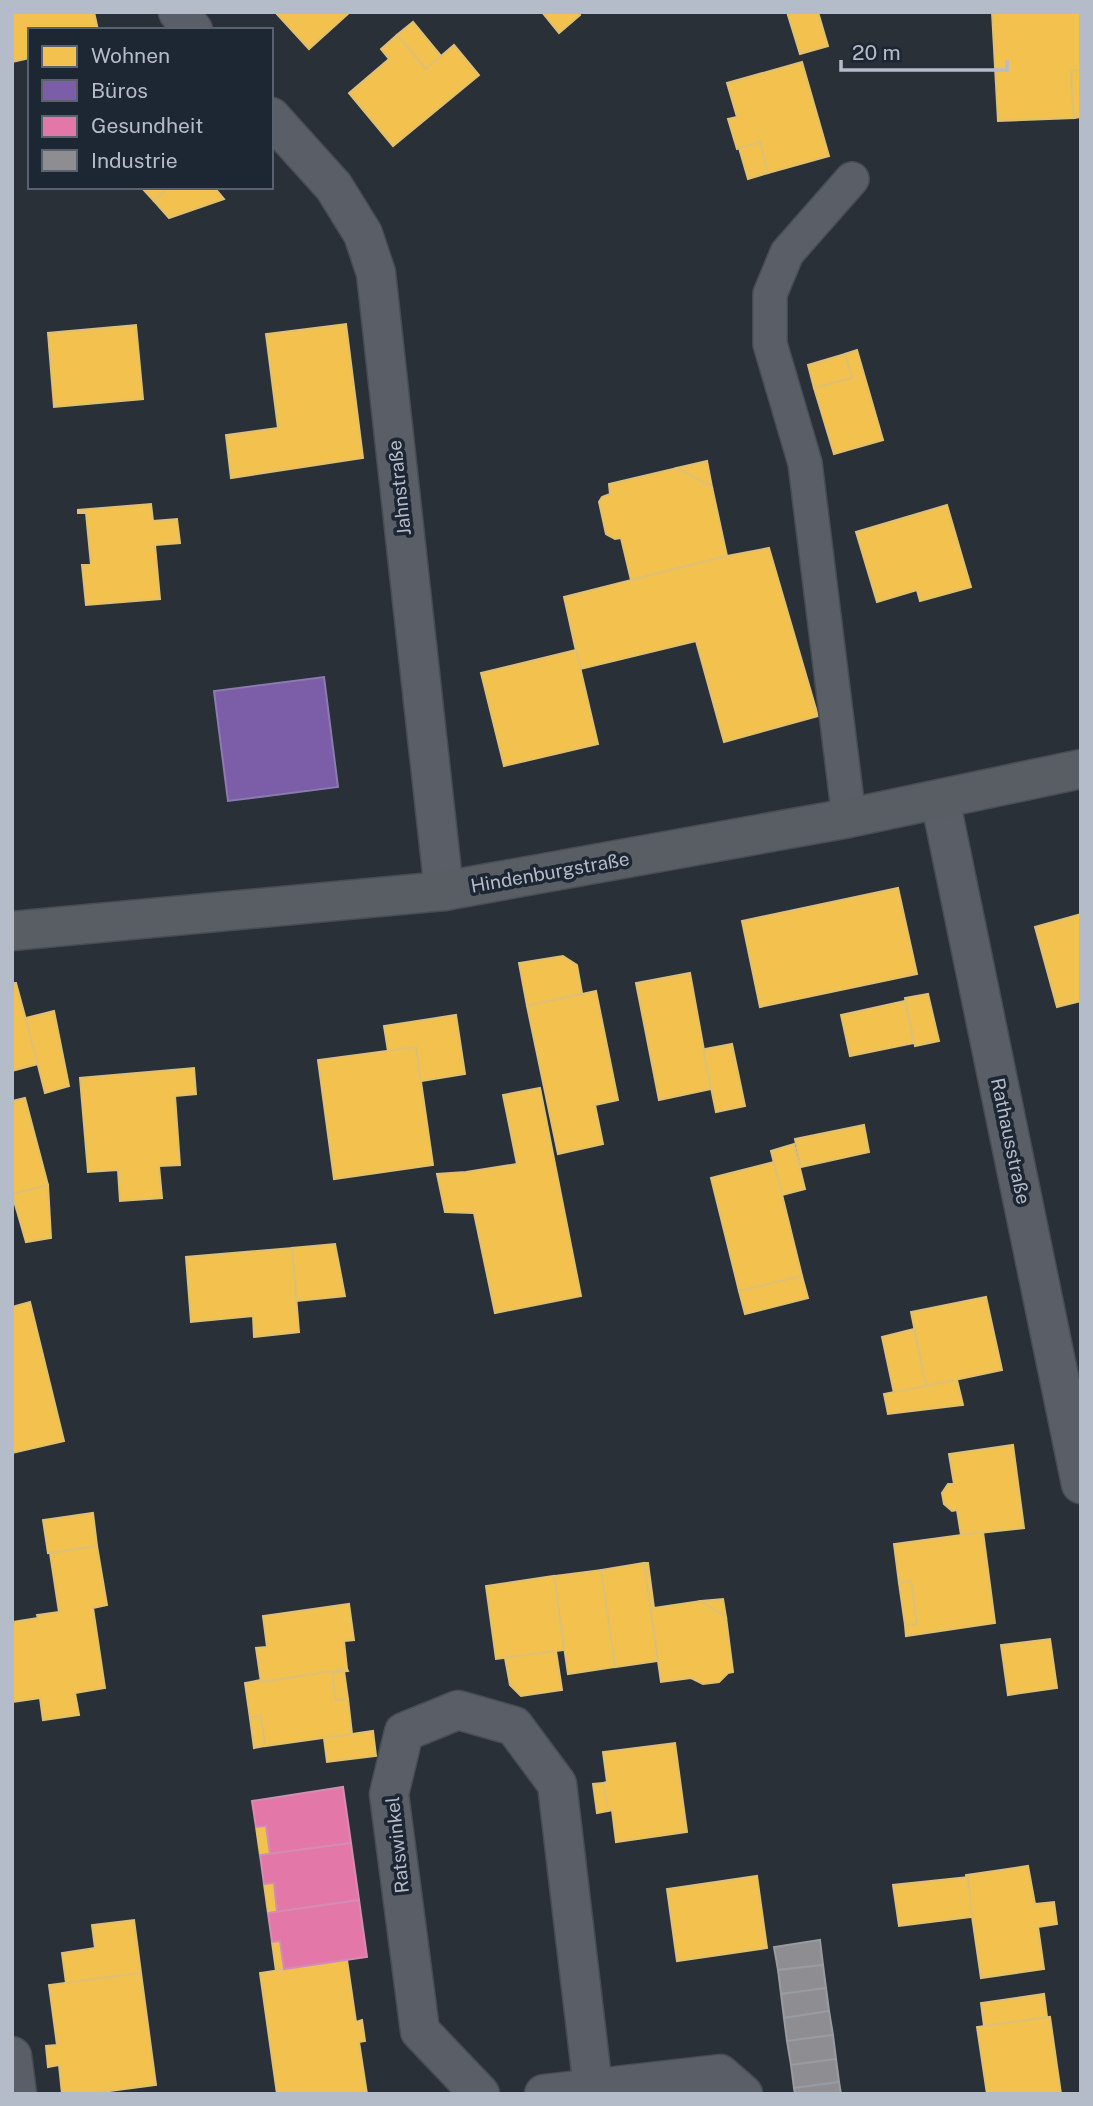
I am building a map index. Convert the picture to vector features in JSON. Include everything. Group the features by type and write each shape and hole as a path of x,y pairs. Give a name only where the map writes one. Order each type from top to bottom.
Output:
{"street":[{"path":"178,12 192,28"},
{"name":"Jahnstraße","path":"273,119 334,187 363,234 376,273 444,891"},
{"name":"Hindenburgstraße","path":"12,931 444,891 849,818 1081,769"},
{"name":"Rathausstraße","path":"940,799 1081,1484"},
{"name":"Ratswinkel","path":"480,2094 420,2031 389,1794 404,1732 458,1710 514,1726 557,1784 593,2088"},
{"path":"12,2056 18,2094"},
{"path":"544,2094 720,2074 743,2094"}],"lane":[{"path":"849,818 805,463 770,344 770,294 787,253 852,179"}],"building: Wohnen":[{"path":"12,12 94,12 98,28 28,28 28,58 12,62"},
{"path":"275,12 350,12 309,49"},
{"path":"542,12 578,12 580,15 559,33"},
{"path":"787,12 818,12 828,46 800,54"},
{"path":"992,12 1081,12 1081,70 1071,71 1074,118 998,121"},
{"path":"413,22 441,56 426,69 397,35"},
{"path":"397,35 426,69 454,45 479,75 393,146 349,93 389,59 381,49"},
{"path":"802,62 829,156 768,173 760,142 737,149 728,119 737,117 727,83"},
{"path":"1081,70 1081,117 1074,118 1071,71"},
{"path":"760,142 768,173 748,179 739,148"},
{"path":"143,189 167,189 154,201"},
{"path":"167,189 216,189 224,199 169,218 154,201"},
{"path":"346,324 363,458 231,478 226,435 278,428 266,334"},
{"path":"136,325 143,399 54,407 48,333"},
{"path":"857,350 883,440 834,454 814,388 852,378 845,354"},
{"path":"845,354 852,378 814,388 808,365"},
{"path":"707,461 712,487 677,468"},
{"path":"677,468 712,487 727,556 631,580 621,538 615,539 606,534 599,502 602,497 610,494 609,484"},
{"path":"151,504 153,521 177,519 180,543 155,545 160,599 86,605 82,565 91,565 86,513 78,513 78,510"},
{"path":"947,505 971,587 920,601 917,590 877,602 856,532"},
{"path":"769,548 818,716 724,742 696,641 580,669 564,597"},
{"path":"576,650 598,744 504,766 481,673"},
{"path":"898,888 917,974 760,1007 742,921"},
{"path":"1081,914 1081,1001 1057,1007 1035,927"},
{"path":"563,956 577,965 582,993 527,1006 519,963"},
{"path":"690,973 711,1089 659,1100 636,983"},
{"path":"12,983 16,983 38,1064 12,1071"},
{"path":"596,991 618,1100 595,1105 603,1144 558,1154 527,1006"},
{"path":"928,994 939,1041 915,1046 905,998"},
{"path":"905,1001 914,1043 850,1056 841,1015"},
{"path":"54,1011 69,1086 45,1093 26,1018"},
{"path":"456,1015 465,1074 421,1081 416,1047 388,1051 384,1026"},
{"path":"732,1044 745,1106 716,1112 704,1053 705,1049"},
{"path":"416,1047 433,1165 334,1179 318,1060"},
{"path":"194,1068 196,1094 175,1096 180,1165 159,1166 162,1198 120,1201 118,1170 88,1172 80,1078"},
{"path":"540,1088 581,1296 495,1313 474,1213 445,1212 437,1174 517,1164 503,1095"},
{"path":"25,1098 48,1185 13,1194 12,1101"},
{"path":"864,1125 869,1152 801,1167 795,1139"},
{"path":"794,1144 805,1189 782,1195 771,1151"},
{"path":"774,1162 802,1276 739,1291 711,1178"},
{"path":"48,1185 51,1238 26,1242 12,1194"},
{"path":"335,1244 345,1296 297,1301 292,1248"},
{"path":"292,1248 299,1332 254,1337 253,1316 191,1322 186,1257"},
{"path":"802,1276 808,1298 745,1314 739,1291"},
{"path":"986,1297 1002,1370 926,1386 911,1312"},
{"path":"30,1302 64,1441 12,1453 12,1307"},
{"path":"914,1329 926,1386 894,1393 882,1337"},
{"path":"957,1380 963,1405 888,1414 884,1394"},
{"path":"1013,1445 1024,1528 961,1535 957,1510 952,1511 944,1504 942,1493 948,1484 954,1484 949,1454"},
{"path":"93,1513 97,1546 48,1553 43,1520"},
{"path":"983,1532 995,1623 906,1636 905,1625 917,1624 911,1581 899,1583 894,1544"},
{"path":"97,1546 107,1605 93,1608 105,1688 75,1693 79,1715 43,1720 40,1698 12,1702 12,1622 59,1612 50,1553"},
{"path":"644,1563 648,1563 654,1608 701,1601 726,1617 733,1672 719,1682 703,1684 691,1678 661,1682"},
{"path":"644,1563 658,1661 615,1667 601,1570"},
{"path":"601,1570 615,1667 568,1674 554,1576"},
{"path":"554,1576 564,1650 496,1659 486,1586"},
{"path":"911,1581 917,1624 905,1625 899,1583"},
{"path":"723,1599 726,1617 701,1601"},
{"path":"349,1604 354,1640 344,1641 347,1669 261,1682 256,1648 267,1647 263,1616"},
{"path":"1050,1639 1057,1688 1008,1695 1001,1645"},
{"path":"556,1651 562,1690 521,1696 510,1685 505,1658"},
{"path":"347,1669 348,1671 332,1673 336,1700 348,1699 352,1734 265,1746 261,1716 250,1718 245,1683"},
{"path":"344,1671 348,1699 336,1700 332,1673"},
{"path":"261,1716 265,1746 254,1748 250,1718"},
{"path":"373,1731 376,1756 327,1762 324,1738"},
{"path":"675,1743 687,1832 616,1842 612,1810 608,1811 603,1783 607,1782 603,1752"},
{"path":"603,1783 608,1811 597,1813 593,1784"},
{"path":"266,1826 270,1854 260,1855 256,1827"},
{"path":"1028,1866 1035,1904 1054,1902 1057,1924 1038,1927 1044,1969 981,1978 966,1875"},
{"path":"757,1876 767,1948 677,1961 667,1889"},
{"path":"968,1877 972,1917 899,1926 893,1885"},
{"path":"274,1883 277,1912 268,1913 264,1884"},
{"path":"134,1920 141,1973 66,1983 62,1953 95,1948 92,1925"},
{"path":"280,1941 284,1969 276,1971 272,1942"},
{"path":"347,1960 356,2022 362,2020 365,2041 359,2042 367,2094 277,2094 260,1973"},
{"path":"141,1973 156,2085 87,2094 62,2094 59,2065 48,2067 46,2046 57,2045 49,1985"},
{"path":"1044,1994 1047,2017 984,2026 981,2003"},
{"path":"1050,2017 1061,2094 987,2094 977,2027"}],"building: Büros":[{"path":"324,677 338,787 228,801 214,691"}],"building: Gesundheit":[{"path":"343,1787 351,1843 270,1854 266,1826 256,1827 252,1801"},
{"path":"351,1843 359,1900 277,1912 274,1883 264,1884 260,1855"},
{"path":"359,1900 367,1957 284,1969 280,1941 272,1942 268,1913"}],"building: Industrie":[{"path":"820,1940 823,1965 778,1970 774,1947"},
{"path":"823,1965 826,1988 781,1994 778,1970"},
{"path":"826,1988 829,2011 784,2018 781,1994"},
{"path":"829,2011 833,2035 787,2041 784,2018"},
{"path":"833,2035 836,2059 791,2065 787,2041"},
{"path":"836,2059 839,2082 794,2088 791,2065"},
{"path":"839,2082 841,2094 795,2094 794,2088"}]}
